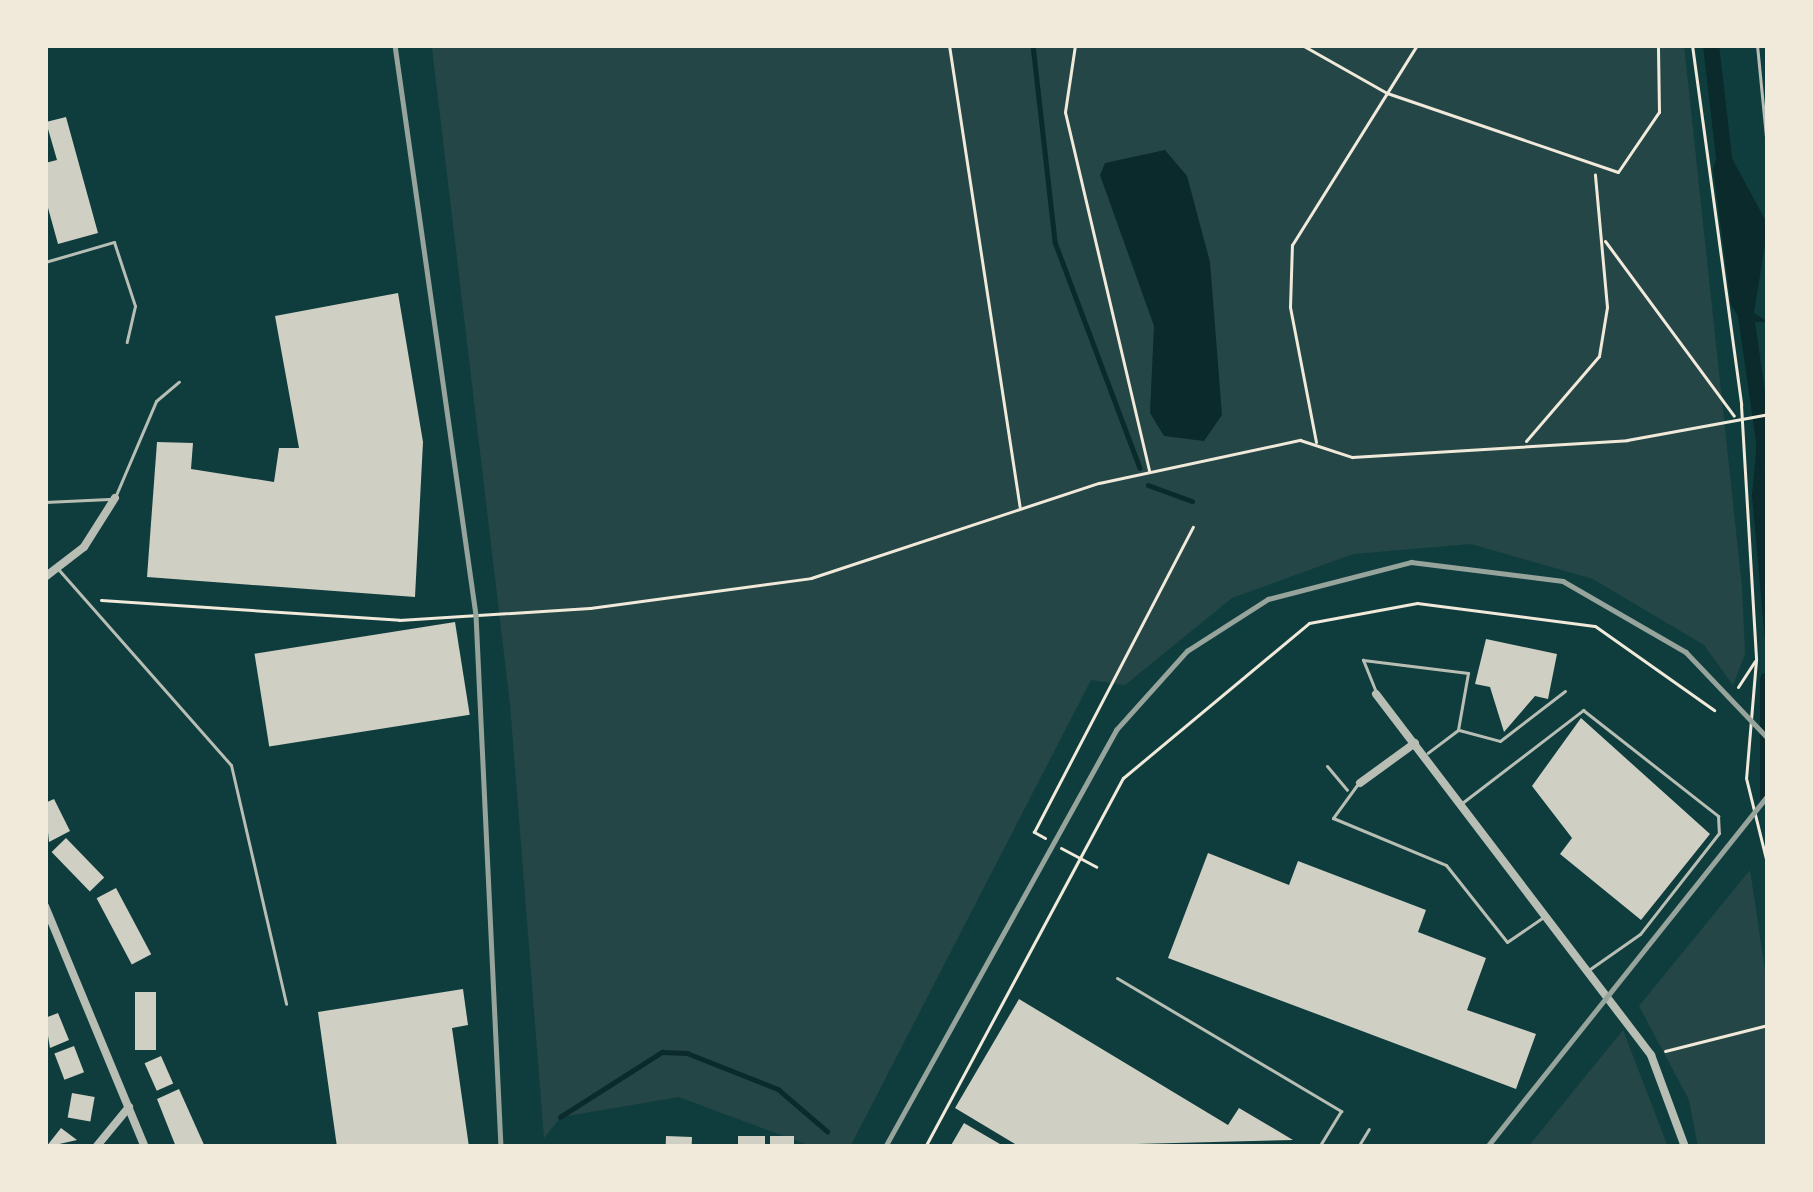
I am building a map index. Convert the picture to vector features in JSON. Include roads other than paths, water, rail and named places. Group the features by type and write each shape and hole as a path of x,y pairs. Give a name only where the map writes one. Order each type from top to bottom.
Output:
{"street":[{"path":"45,577 58,568 115,498"},
{"path":"1376,694 1652,1055 1685,1147"},
{"path":"1360,783 1415,743"},
{"path":"46,911 145,1147"},
{"path":"96,1147 129,1107"}],"lane":[{"path":"1757,45 1768,158"},
{"path":"45,262 114,242 135,306 127,342"},
{"path":"45,502 115,498 156,401 179,382"},
{"path":"58,568 231,765 286,1004"},
{"path":"1376,694 1363,660 1468,673 1458,730 1425,755"},
{"path":"1458,730 1500,741 1565,691"},
{"path":"1461,803 1583,710 1718,816 1719,833 1640,934 1588,970"},
{"path":"1327,766 1348,792"},
{"path":"1360,783 1348,792 1333,818 1446,865 1507,942 1546,915"},
{"path":"1117,978 1341,1111 1319,1147"},
{"path":"1358,1147 1369,1129"}],"waterway":[{"path":"1033,45 1055,242 1140,468"},
{"path":"1711,45 1724,158"},
{"path":"1744,302 1768,468"},
{"path":"1148,485 1192,501"},
{"path":"1768,680 1768,797"},
{"path":"560,1117 662,1052 687,1053 778,1089 827,1131"}],"railway":[{"path":"395,45 476,615 501,1147"},
{"path":"885,1147 1116,730 1187,651 1268,599 1411,562 1563,581 1686,652 1768,738"},
{"path":"1487,1147 1768,795"}]}
